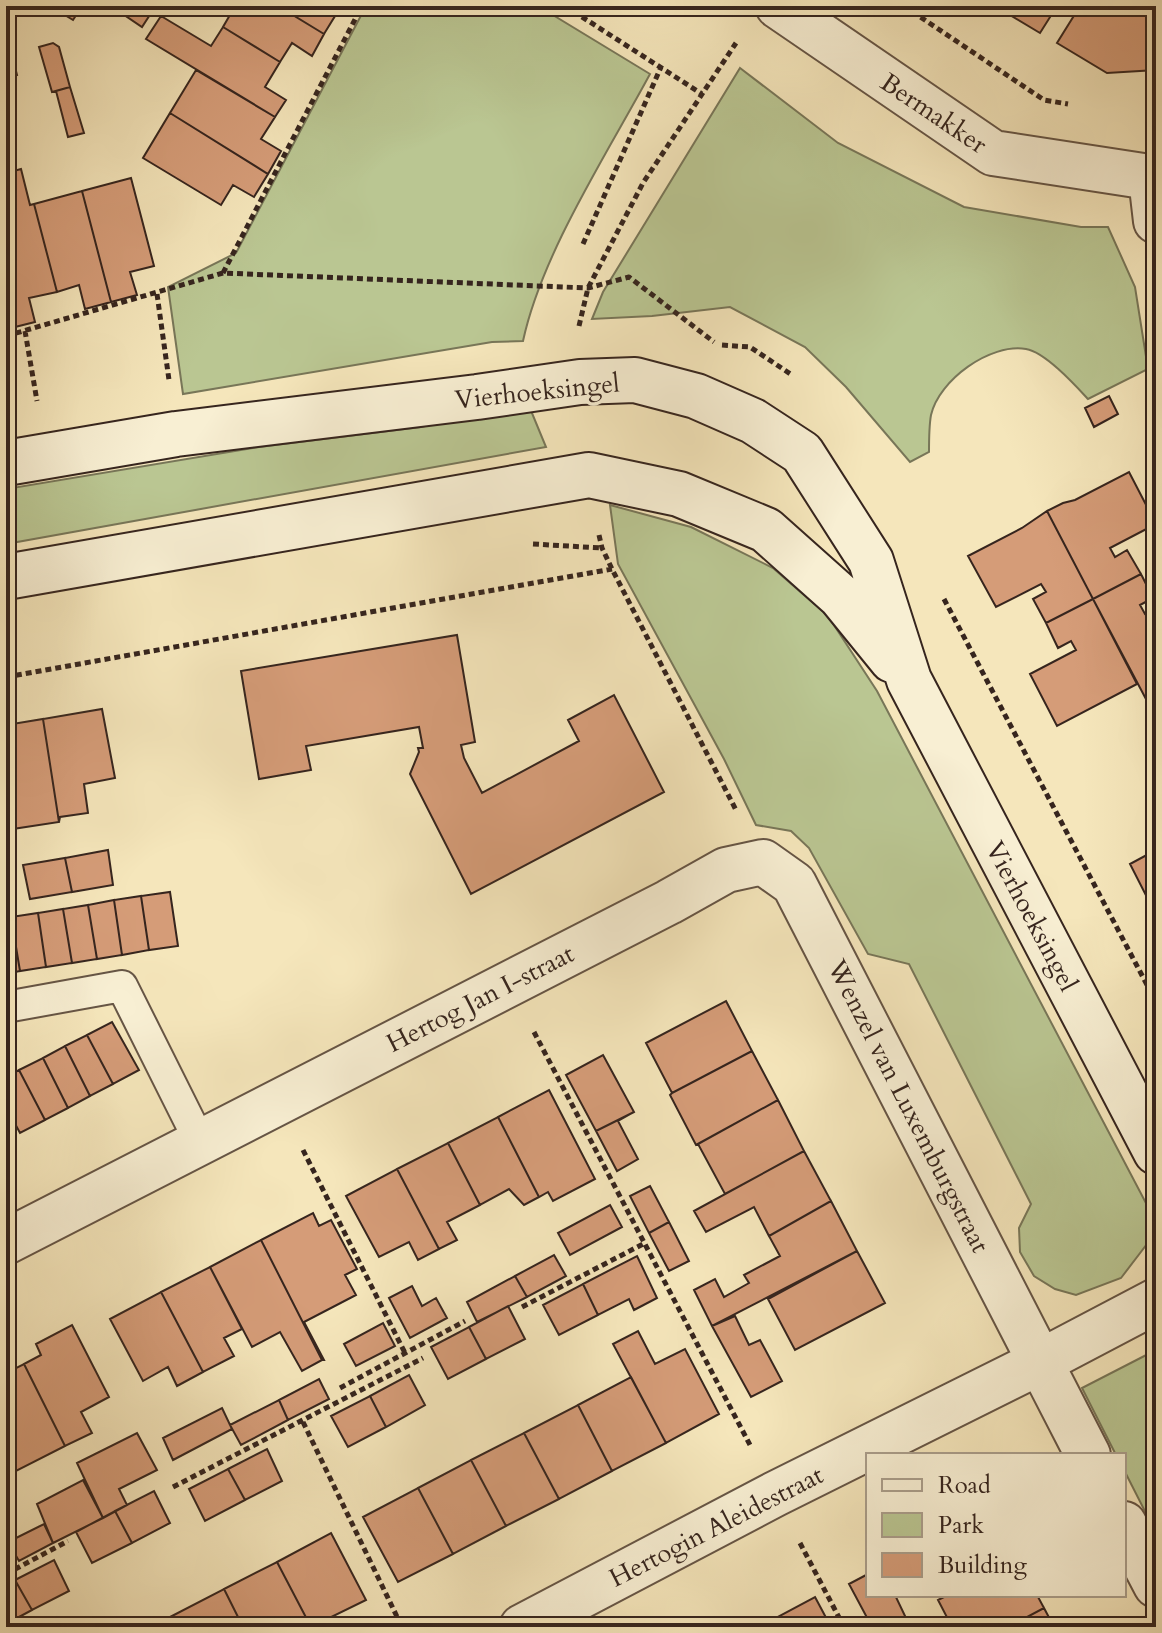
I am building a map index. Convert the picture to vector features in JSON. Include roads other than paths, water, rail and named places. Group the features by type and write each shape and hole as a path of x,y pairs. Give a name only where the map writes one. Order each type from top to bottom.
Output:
{"street":[{"name":"Bermakker","path":"778,6 993,153 1153,178"},
{"path":"1153,178 1156,221"},
{"name":"Vierhoeksingel","path":"27,460 176,434 580,382 635,380 696,396 753,421 802,453 871,561 909,680 1156,1152"},
{"name":"Vierhoeksingel","path":"6,577 589,475 679,494 766,530 840,596 909,680"},
{"name":"Hertog Jan I-straat","path":"6,1242 726,870 763,862"},
{"name":"Wenzel van Luxemburgstraat","path":"763,862 794,884 1087,1453"},
{"path":"1040,1362 1156,1301"},
{"name":"Hertogin Aleidestraat","path":"522,1627 775,1494 1040,1362"},
{"path":"1126,1528 1156,1585"}],"lane":[{"path":"6,1007 122,986 200,1142"}]}
